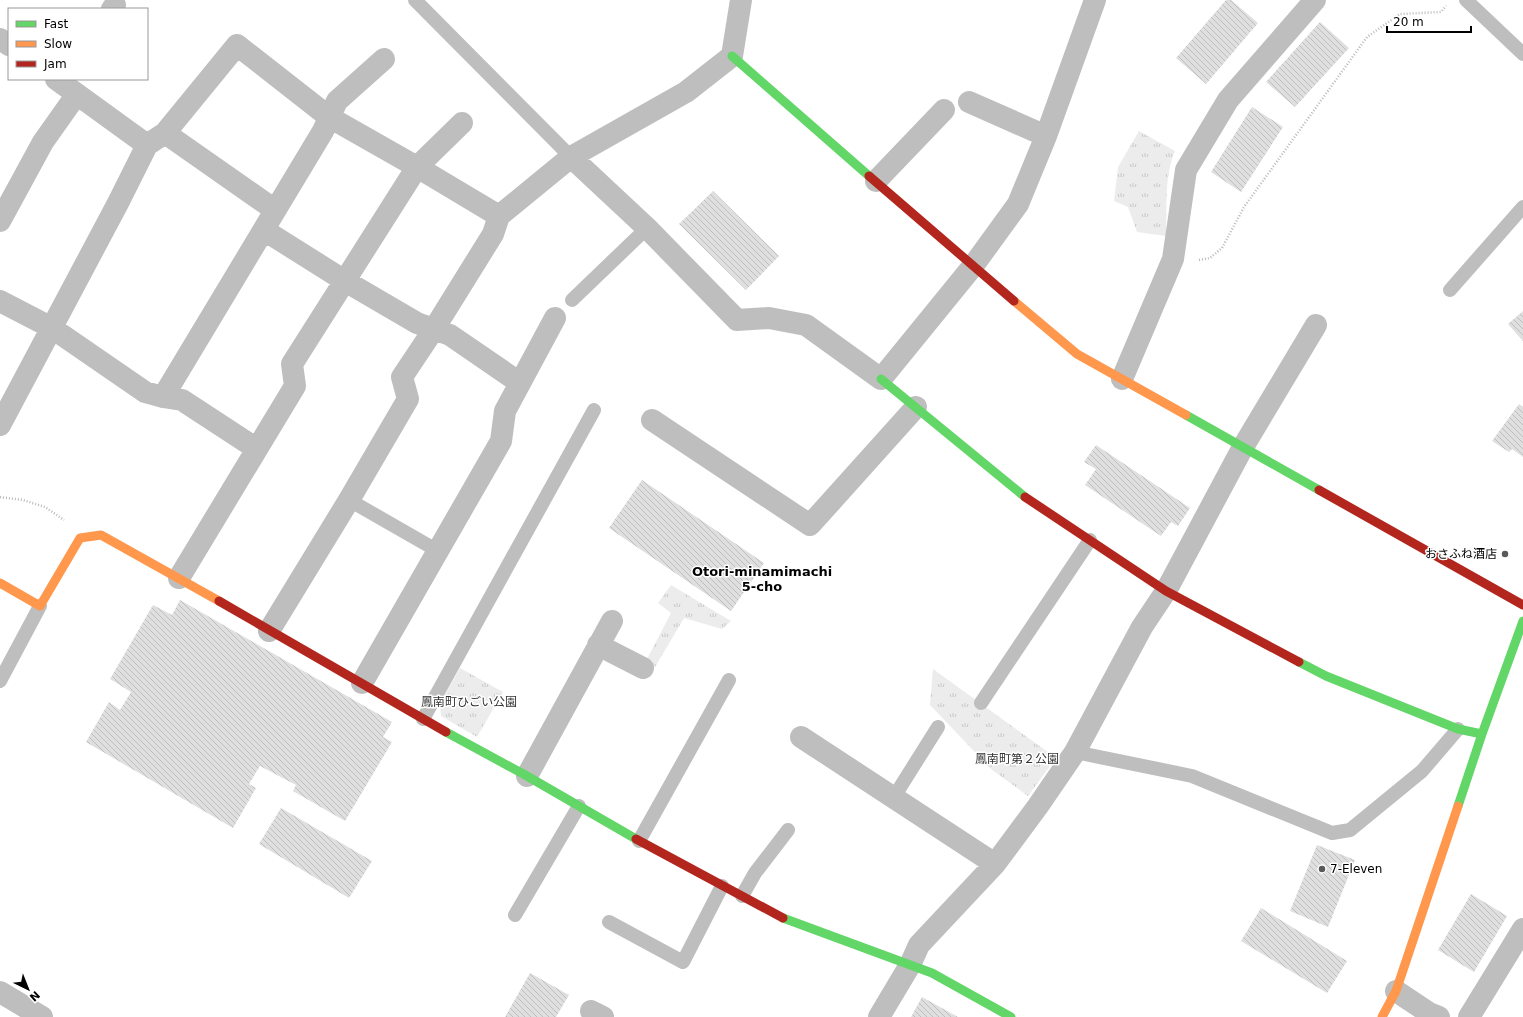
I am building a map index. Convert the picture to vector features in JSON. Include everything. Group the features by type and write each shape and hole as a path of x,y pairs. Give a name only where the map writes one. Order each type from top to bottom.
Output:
{"street":[{"path":"269,631 349,500 408,399 402,376 434,329 493,234 499,216 571,157 686,92 732,56 741,0"},
{"path":"881,379 973,266 1018,204 1046,136 1096,0"},
{"path":"1122,379 1173,259 1186,170 1228,100 1315,0"},
{"path":"0,39 8,45"},
{"path":"0,425 118,203 147,145 165,133 237,45 329,117 499,216"},
{"path":"732,56 973,266 1077,354 1523,605"},
{"path":"163,398 323,132 337,101 384,59"},
{"path":"58,80 147,145"},
{"path":"1,219 43,142 77,94"},
{"path":"969,102 1046,136"},
{"path":"876,181 944,110"},
{"path":"179,578 295,386 292,364 417,167 462,123"},
{"path":"165,133 275,210"},
{"path":"571,157 647,228 737,320 769,318 806,325 881,379 1024,496 1166,591 1326,676 1458,729 1482,734"},
{"path":"264,230 345,281 417,323 450,335 520,383"},
{"path":"0,301 52,328 145,392 163,398 182,400 257,449"},
{"path":"362,683 501,441 505,411 555,318"},
{"path":"879,1017 910,965 920,945 995,864 1038,806 1075,752 1142,627 1166,591 1243,447 1316,325"},
{"path":"652,420 810,525 916,407"},
{"path":"0,583 40,606 80,538 101,536 179,578 423,719 722,886 788,920 932,973 1011,1017"},
{"path":"527,776 612,621"},
{"path":"1382,1017 1396,991 1482,734 1523,621"},
{"path":"598,645 644,668"},
{"path":"801,737 995,864"},
{"path":"1469,1017 1523,929"},
{"path":"1396,991 1429,1013 1440,1017"},
{"path":"0,992 42,1017"}],"lane":[{"path":"415,0 571,157"},
{"path":"1466,0 1523,54"},
{"path":"1450,290 1523,207"},
{"path":"572,300 647,228"},
{"path":"423,719 594,410"},
{"path":"349,500 438,551"},
{"path":"980,703 1090,540"},
{"path":"0,681 40,606"},
{"path":"639,841 729,680"},
{"path":"894,797 938,727"},
{"path":"1075,752 1192,776 1332,833 1350,830 1422,771 1458,729"},
{"path":"515,915 579,806"},
{"path":"742,896 755,873 788,830"},
{"path":"609,922 682,962 722,886"}],"path":[{"path":"1173,259 1192,262 1210,258 1222,248 1244,207 1367,37 1400,14 1441,12 1449,4"},
{"path":"0,497 23,500 45,507 65,521 80,538"}],"green space":[{"path":"1139,131 1175,151 1169,171 1166,203 1166,236 1137,232 1128,207 1114,201 1118,167"},
{"path":"671,585 731,621 722,629 684,618 655,667 646,661 671,613 658,603"},
{"name":"鳳南町ひごい公園","path":"460,668 503,692 477,737 441,716 440,703"},
{"name":"鳳南町第２公園","path":"933,669 1056,758 1028,796 991,769 930,705"}],"building":[{"path":"1226,0 1231,0 1258,23 1206,84 1176,58"},
{"path":"1320,22 1349,48 1295,107 1266,82"},
{"path":"1252,107 1283,127 1241,192 1211,172"},
{"path":"713,191 779,256 746,290 679,224"},
{"path":"1523,311 1523,341 1508,324"},
{"path":"1519,404 1523,407 1523,457 1512,449 1509,452 1492,441"},
{"path":"1096,445 1190,508 1178,526 1171,522 1161,536 1085,485 1096,469 1084,462"},
{"path":"642,480 764,563 731,611 609,528"},
{"path":"180,600 392,722 383,737 392,742 345,821 293,791 296,785 260,766 249,784 256,788 233,828 86,742 109,702 120,710 131,692 110,679 153,605 172,615"},
{"path":"281,808 372,861 349,898 259,844"},
{"path":"1317,845 1355,860 1328,927 1290,911"},
{"path":"1471,894 1507,916 1474,972 1438,950"},
{"path":"1261,908 1347,961 1327,993 1241,941"},
{"path":"530,973 569,995 556,1017 505,1017"},
{"path":"922,997 958,1017 911,1017"}],"traffic: fast":[{"path":"732,56 869,176"},
{"path":"881,379 1025,497"},
{"path":"1186,415 1319,490"},
{"path":"1458,806 1482,734 1523,621"},
{"path":"1299,662 1326,676 1458,729 1482,734"},
{"path":"446,732 527,776 636,839"},
{"path":"783,918 932,973 1011,1017"}],"traffic: slow":[{"path":"1014,301 1077,354 1186,415"},
{"path":"0,583 40,606 80,538 101,535 219,601"},
{"path":"1382,1017 1396,991 1458,806"}],"traffic: jam":[{"path":"869,176 1014,301"},
{"path":"1319,490 1523,605"},
{"path":"1025,497 1166,591 1299,662"},
{"path":"219,601 446,732"},
{"path":"636,839 783,918"}],"place":[{"name":"おさふね酒店","path":"1505,554"},
{"name":"7-Eleven","path":"1322,869"}],"district":[{"name":"Otori-minamimachi 5-cho","path":"762,578"}]}
